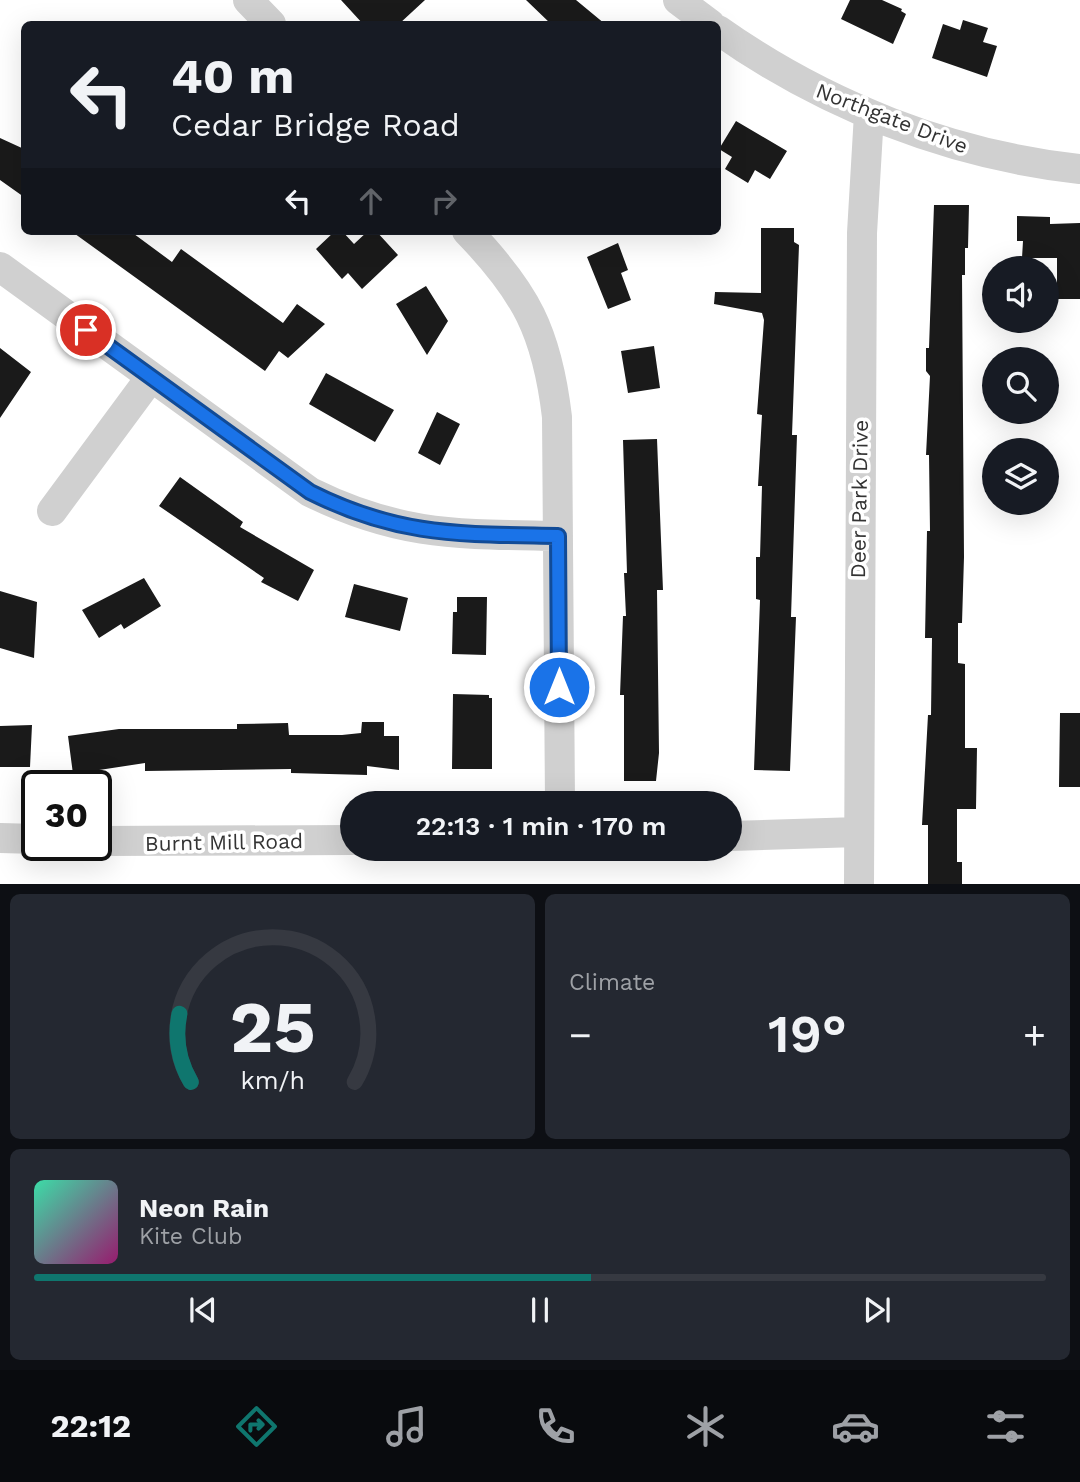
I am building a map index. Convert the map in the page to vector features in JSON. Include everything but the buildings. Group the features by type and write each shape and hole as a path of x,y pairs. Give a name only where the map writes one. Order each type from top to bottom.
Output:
{"street":[{"path":"248,0 268,21"},
{"path":"678,0 706,21"},
{"name":"Northgate Drive","path":"721,32 808,86 869,114 935,139 988,154 1080,169"},
{"name":"Deer Park Drive","path":"859,884 862,233 869,114"},
{"path":"471,235 504,270 527,305 543,343 552,375 557,417 560,791"},
{"path":"0,267 310,492 350,512 394,526 438,533 558,536"},
{"path":"52,511 151,377"},
{"path":"742,836 858,832"},
{"path":"0,838 21,839"},
{"name":"Burnt Mill Road","path":"112,841 340,839"}],"route":[{"path":"86,330 310,492 350,512 394,526 438,533 558,536 559,687"}]}
